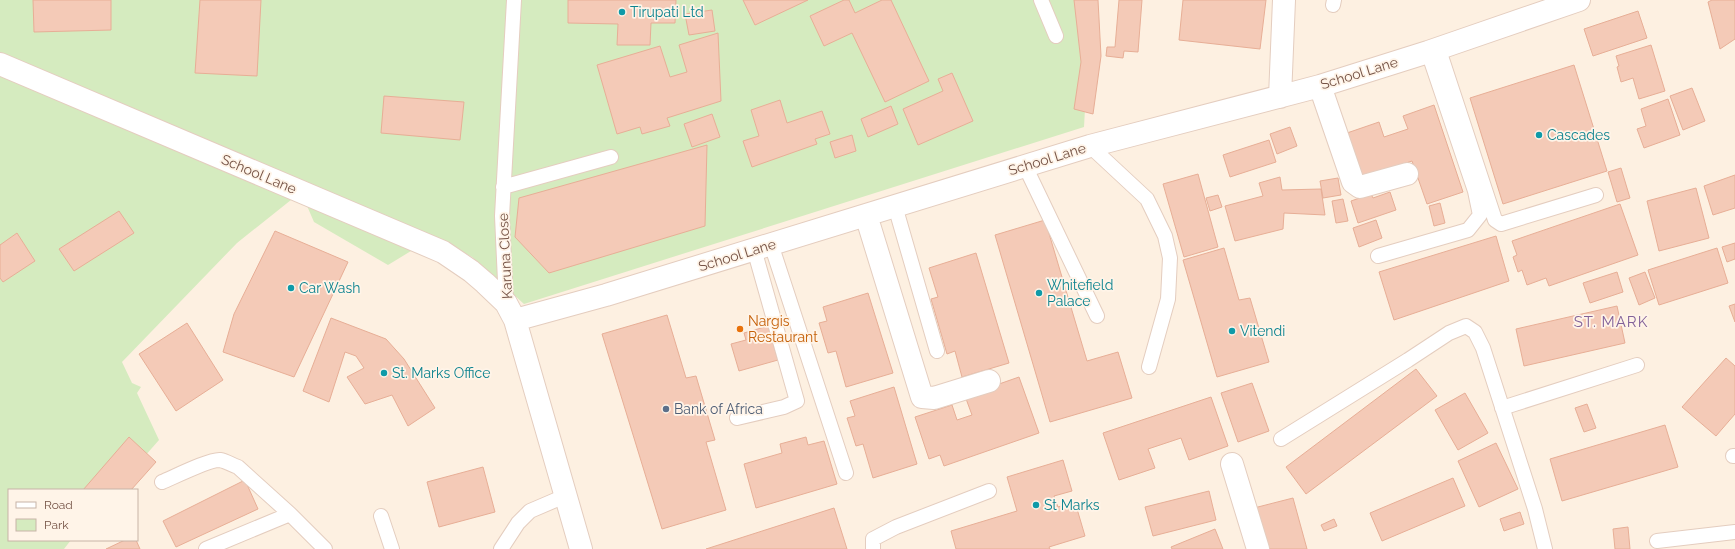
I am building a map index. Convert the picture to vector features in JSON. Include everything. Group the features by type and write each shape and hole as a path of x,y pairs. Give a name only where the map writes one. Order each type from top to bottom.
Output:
{"street":[{"path":"1280,97 1284,0"},
{"name":"School Lane","path":"3,70 443,252 471,271 510,312 606,295 1090,146 1320,86 1579,0"},
{"path":"1320,86 1353,182 1360,187 1407,174"},
{"path":"866,215 922,397 934,398 989,381"},
{"name":"Karuna Close","path":"510,312 581,549"},
{"path":"1232,464 1258,549"}],"lane":[{"name":"Karuna Close","path":"510,312 502,216 514,0"},
{"path":"1041,0 1056,36"},
{"path":"1433,49 1495,220 1501,224 1596,195"},
{"path":"1378,256 1468,230 1480,215 1475,191 1433,49"},
{"path":"1090,146 1147,199 1165,236 1170,258 1168,299 1149,367"},
{"path":"503,188 611,157"},
{"path":"1025,166 1097,316"},
{"path":"895,206 937,351"},
{"path":"737,418 797,402 762,247"},
{"path":"762,247 846,473"},
{"path":"1282,439 1408,360 1449,332 1466,326 1475,332 1483,348 1535,509 1545,549"},
{"path":"1502,408 1637,365"},
{"path":"162,482 209,462 219,460 238,467 290,514 325,549"},
{"path":"873,549 873,539 896,527 989,492"},
{"path":"501,549 518,523 530,511 565,496"},
{"path":"206,549 290,514"},
{"path":"381,516 392,549"},
{"path":"1657,541 1735,532"}],"green space":[{"path":"0,0 1091,0 1084,127 524,304 472,257 434,237 388,265 314,222 301,192 237,243 122,362 132,383 141,387 137,393 159,440 116,489 8,489 8,541 70,541 64,549 0,549"}],"building":[{"path":"33,0 111,0 111,30 34,32"},
{"path":"200,0 261,0 257,76 195,73"},
{"name":"Tirupati Ltd","path":"568,0 676,0 675,23 651,23 650,45 617,45 618,24 568,23"},
{"path":"743,0 808,0 755,25"},
{"path":"844,0 849,0 855,13 882,0 891,0 929,81 885,102 852,33 824,46 810,16"},
{"path":"1074,0 1098,0 1101,56 1093,114 1074,109 1081,62"},
{"path":"1119,0 1142,0 1138,52 1124,51 1123,58 1106,56 1107,47 1115,47"},
{"path":"1183,0 1266,0 1260,49 1179,40"},
{"path":"1712,0 1735,0 1735,39 1720,49 1708,2"},
{"path":"712,10 715,31 689,35 685,14"},
{"path":"1638,11 1647,38 1593,56 1584,29"},
{"path":"718,33 721,101 667,118 670,126 642,134 640,127 617,134 597,65 660,46 670,77 687,72 679,45"},
{"path":"1651,45 1665,91 1639,99 1633,78 1621,82 1616,56"},
{"name":"Cascades","path":"1574,65 1607,171 1503,204 1470,98"},
{"path":"952,73 973,121 918,145 903,109 943,91 938,79"},
{"path":"1692,88 1705,121 1683,130 1670,96"},
{"path":"384,96 464,102 460,140 381,133"},
{"path":"1668,99 1680,135 1644,148 1637,129 1646,126 1641,109"},
{"path":"780,100 787,123 822,111 830,134 815,139 817,144 752,167 743,141 759,136 751,110"},
{"path":"1434,105 1463,192 1427,204 1412,161 1362,178 1347,133 1379,122 1384,137 1408,129 1403,116"},
{"path":"891,106 898,124 868,137 861,119"},
{"path":"712,114 720,137 692,147 684,124"},
{"path":"1290,127 1297,146 1277,154 1270,134"},
{"path":"852,135 856,151 835,158 830,142"},
{"path":"1269,140 1276,162 1230,177 1223,155"},
{"path":"707,145 705,226 549,273 515,237 519,198"},
{"path":"1621,168 1630,198 1617,202 1608,172"},
{"path":"1198,174 1218,247 1184,257 1163,184"},
{"path":"1735,175 1735,208 1713,215 1704,186"},
{"path":"1280,177 1282,190 1321,189 1325,215 1284,213 1283,229 1235,241 1225,206 1263,196 1259,183"},
{"path":"1338,178 1341,195 1323,198 1320,181"},
{"path":"1696,188 1709,238 1659,251 1647,201"},
{"path":"1390,192 1396,210 1358,223 1351,201 1371,194 1373,198"},
{"path":"1218,195 1222,207 1210,211 1206,198"},
{"path":"1343,199 1348,221 1336,223 1332,201"},
{"path":"1440,203 1445,223 1434,226 1429,206"},
{"path":"1620,204 1638,255 1549,286 1546,278 1527,285 1522,270 1518,272 1513,257 1517,255 1512,241"},
{"path":"119,211 134,233 74,271 59,249"},
{"name":"Whitefield Palace","path":"1045,220 1087,361 1118,352 1132,398 1050,422 995,235"},
{"path":"1376,220 1382,238 1359,247 1353,228"},
{"name":"Car Wash","path":"275,231 348,262 294,377 223,352 234,314"},
{"path":"17,233 35,261 3,282 0,278 0,245"},
{"path":"1496,236 1509,281 1394,320 1379,272"},
{"path":"1735,243 1735,259 1727,262 1722,247"},
{"name":"Vitendi","path":"1224,248 1239,300 1250,298 1269,362 1217,377 1183,260"},
{"path":"1717,248 1728,283 1659,305 1648,270"},
{"path":"976,253 1009,363 962,377 955,351 947,354 931,299 938,297 929,268"},
{"path":"1617,272 1623,292 1590,303 1583,283"},
{"path":"1645,272 1655,298 1639,305 1629,278"},
{"path":"868,293 893,373 846,387 836,351 828,353 819,323 827,321 823,307"},
{"path":"1735,304 1735,322 1729,306"},
{"path":"1617,306 1625,343 1524,366 1516,329"},
{"name":"Bank of Africa","path":"667,315 686,378 696,376 715,440 706,442 726,510 662,529 602,334"},
{"name":"St. Marks Office","path":"331,318 386,339 404,359 435,408 408,426 392,395 365,404 347,377 364,368 356,356 345,352 329,402 303,391"},
{"path":"187,323 223,380 176,411 139,354"},
{"path":"768,326 778,360 739,371 731,344 746,340 744,333"},
{"path":"1726,358 1735,366 1735,414 1716,436 1682,407"},
{"path":"1416,369 1437,396 1306,494 1286,467"},
{"path":"1019,377 1039,433 944,466 940,455 929,459 915,417 952,405 957,420 972,415 965,396"},
{"path":"1252,383 1269,431 1238,442 1221,393"},
{"path":"894,387 917,464 873,478 863,444 856,446 847,418 855,416 850,401"},
{"path":"1465,393 1488,433 1458,450 1435,410"},
{"path":"1211,397 1228,446 1189,460 1181,438 1148,449 1155,468 1119,480 1103,433"},
{"path":"1587,404 1596,428 1584,432 1575,408"},
{"path":"1665,425 1678,467 1562,501 1550,459"},
{"path":"129,437 156,462 132,489 84,489"},
{"path":"806,437 808,445 824,441 837,484 756,508 744,464 782,453 780,444"},
{"path":"1496,443 1518,489 1479,507 1458,461"},
{"name":"St Marks","path":"1063,460 1072,491 1054,496 1058,507 1075,502 1085,536 1049,547 1050,549 956,549 951,531 1017,511 1007,477"},
{"path":"483,467 495,512 439,527 427,482"},
{"path":"1453,478 1465,506 1382,541 1370,513"},
{"path":"245,480 258,509 176,547 163,521"},
{"path":"1209,491 1216,520 1153,536 1145,507"},
{"path":"1293,498 1307,549 1265,549 1254,508"},
{"path":"834,508 847,549 706,549"},
{"path":"1520,512 1524,524 1504,531 1500,519"},
{"path":"1334,519 1337,526 1324,531 1321,525"},
{"path":"1628,527 1630,549 1615,549 1613,529"},
{"path":"1215,529 1223,549 1172,549 1171,547"},
{"path":"123,541 136,541 140,549 106,549"}],"place":[{"name":"Tirupati Ltd","path":"622,12"},
{"name":"Cascades","path":"1539,135"},
{"name":"Car Wash","path":"291,288"},
{"name":"Whitefield Palace","path":"1039,293"},
{"name":"Nargis Restaurant","path":"740,329"},
{"name":"Vitendi","path":"1232,331"},
{"name":"St. Marks Office","path":"384,373"},
{"name":"Bank of Africa","path":"666,409"},
{"name":"St Marks","path":"1036,505"}],"district":[{"name":"ST. MARK","path":"1611,322"}]}
